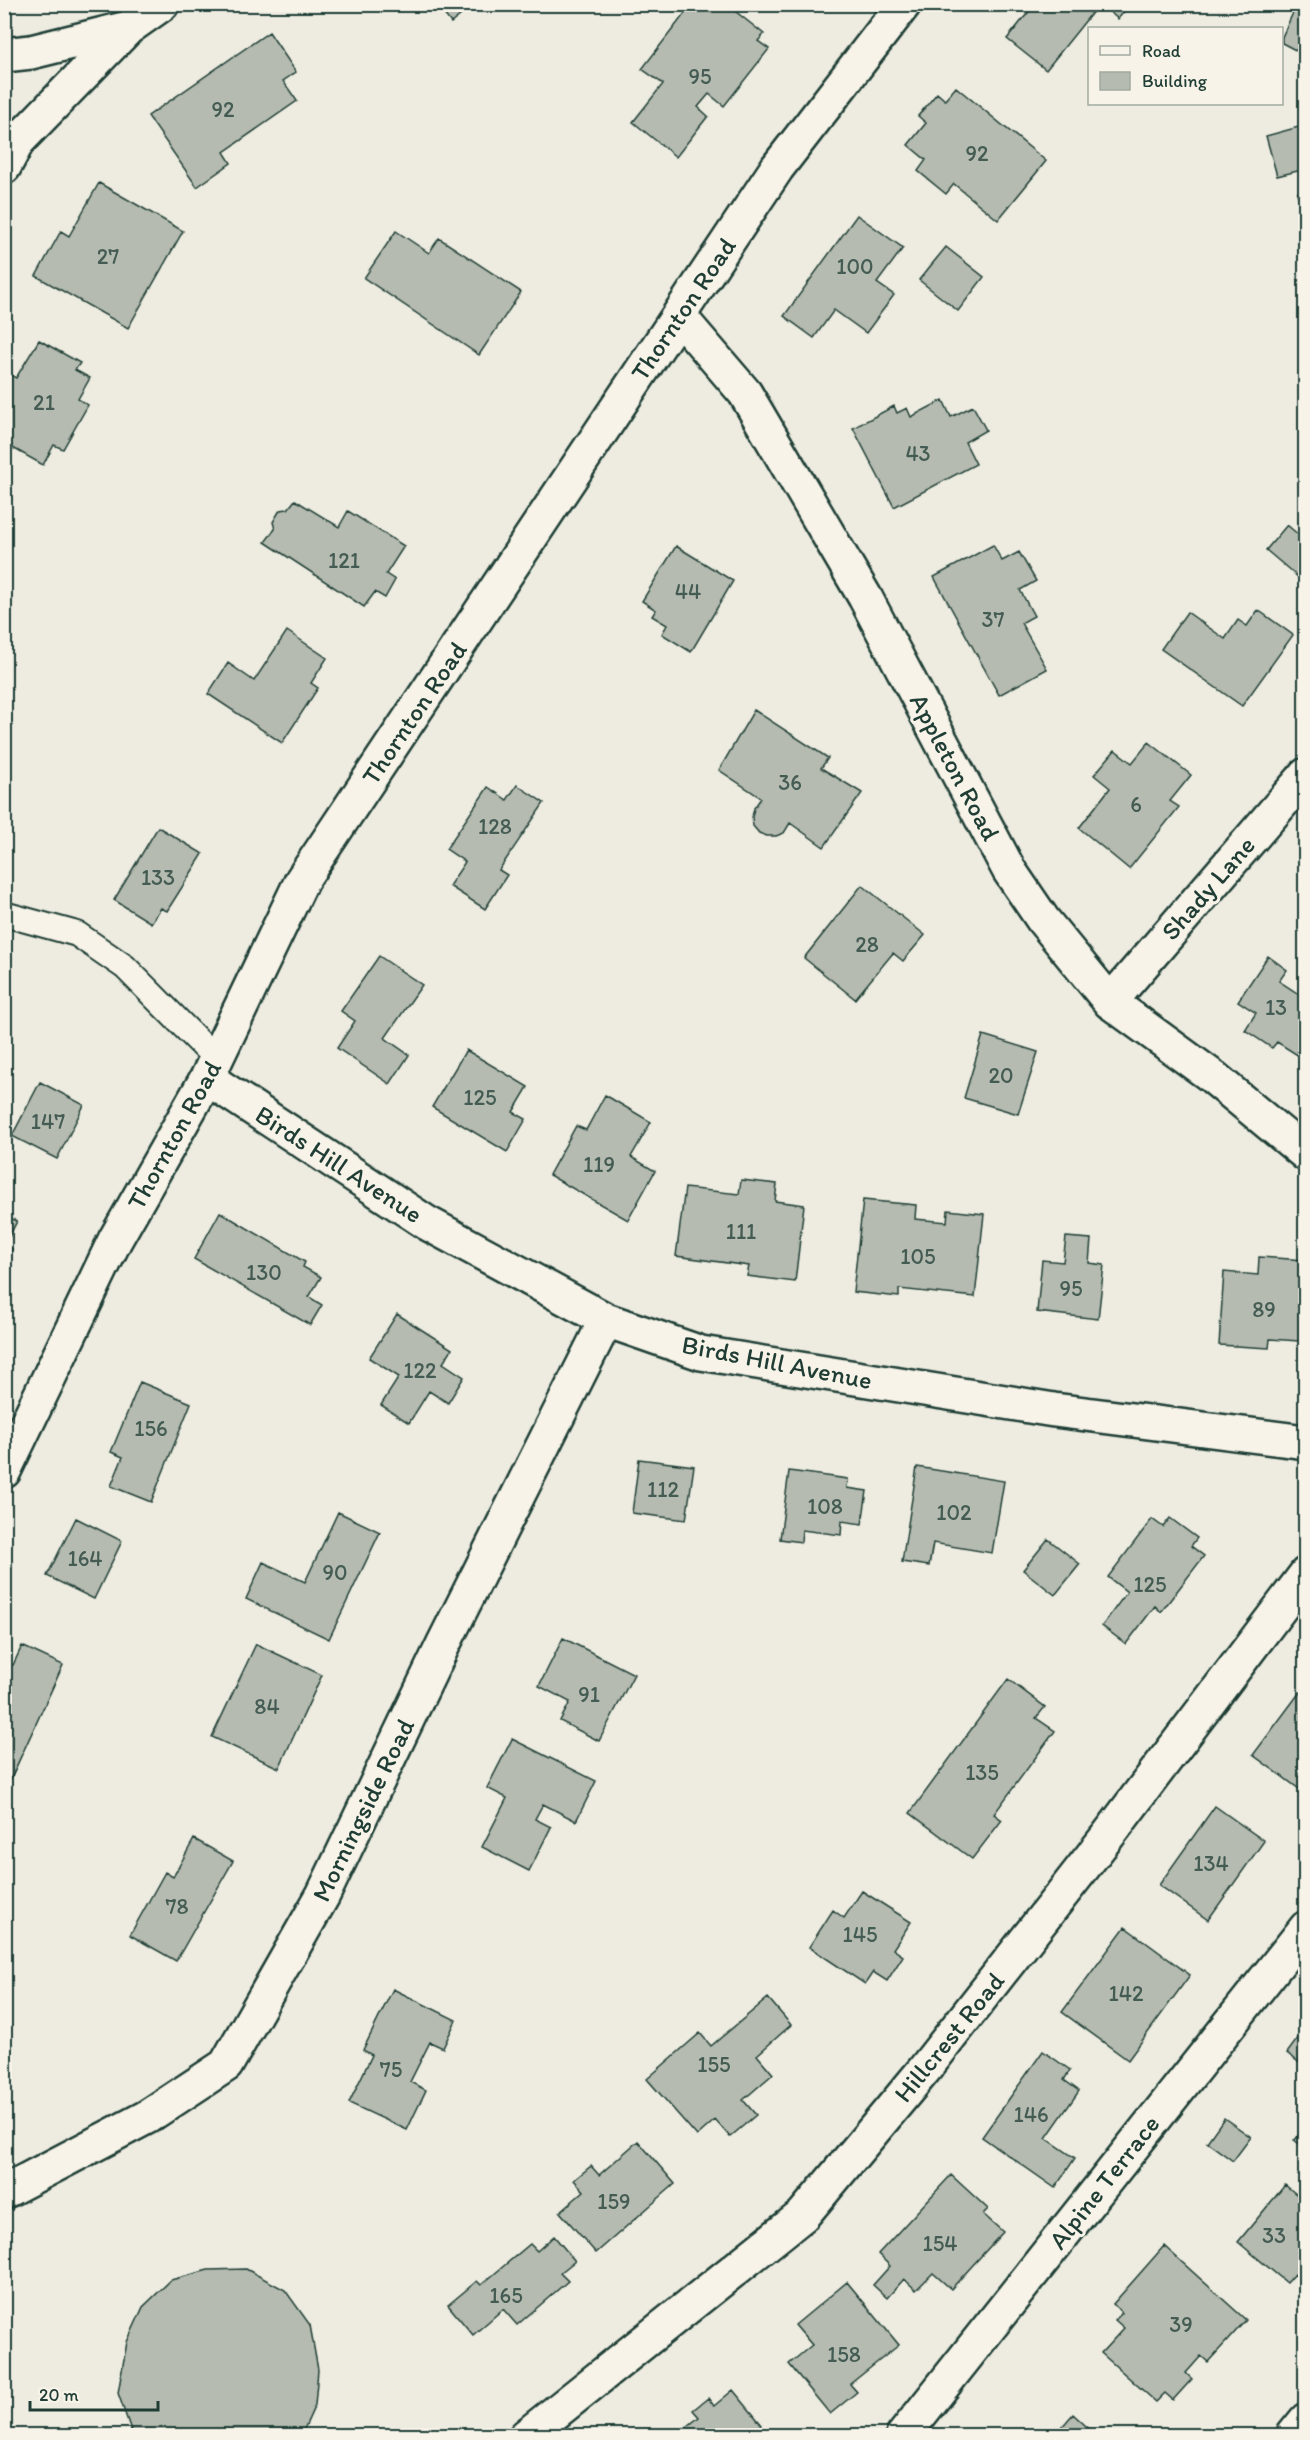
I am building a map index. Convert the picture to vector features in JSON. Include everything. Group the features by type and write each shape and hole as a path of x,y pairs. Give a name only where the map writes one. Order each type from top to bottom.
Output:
{"street":[{"path":"4,167 18,141 128,28 162,4"},
{"name":"Thornton Road","path":"4,1471 115,1240 212,1068 302,880 777,168 904,4"},
{"path":"4,55 31,52 128,28"},
{"name":"Appleton Road","path":"679,316 745,393 864,597 1009,870 1042,920 1110,1002 1213,1077 1305,1154"},
{"name":"Shady Lane","path":"1110,1002 1305,775"},
{"name":"Birds Hill Avenue","path":"212,1068 427,1223 606,1320 701,1353 1054,1410 1305,1442"},
{"name":"Morningside Road","path":"4,2192 147,2117 226,2065 323,1895 444,1643 606,1320"},
{"name":"Hillcrest Road","path":"533,2434 803,2215 924,2070 1110,1833 1305,1574"},
{"name":"Alpine Terrace","path":"903,2436 1305,1928"},
{"path":"1293,2436 1305,2420"}],"lane":[{"path":"4,914 77,934 125,967 212,1068"}],"building":[{"path":"436,4 475,4 451,23"},
{"path":"692,4 726,4 764,34 758,41 769,49 724,106 709,94 698,107 708,116 676,157 633,122 663,84 642,69"},
{"path":"1035,4 1099,4 1046,70 1007,39"},
{"path":"1100,4 1130,4 1118,19"},
{"path":"1297,4 1306,4 1306,50 1303,54 1283,44 1283,35"},
{"path":"269,32 296,72 283,81 297,101 224,152 231,163 197,187 148,116"},
{"path":"956,87 1046,161 998,220 954,184 946,194 918,171 926,160 908,145 926,123 918,116 937,93 945,100"},
{"path":"1306,125 1306,169 1277,176 1266,136"},
{"path":"99,183 183,231 128,328 36,276 61,231 69,236"},
{"path":"1306,190 1306,223 1297,193"},
{"path":"857,215 903,248 877,283 894,295 866,333 834,310 814,338 784,316"},
{"path":"396,231 429,253 439,238 521,292 479,355 364,278"},
{"path":"946,247 984,277 958,311 919,280"},
{"path":"39,340 80,363 75,370 90,378 78,399 88,405 63,449 54,445 43,465 4,443 4,371 16,378"},
{"path":"943,400 951,417 973,406 986,430 965,442 976,464 894,507 853,428 894,406 897,413 907,408 911,417"},
{"path":"295,500 339,527 348,511 404,546 386,574 395,580 385,598 375,592 364,607 265,542 275,529 273,522 280,510 288,509"},
{"path":"1287,525 1306,541 1306,584 1266,550"},
{"path":"993,545 1002,561 1019,552 1036,581 1020,590 1034,616 1021,623 1047,669 999,695 934,577"},
{"path":"676,546 733,581 691,652 662,634 667,625 652,616 656,610 642,601"},
{"path":"1258,610 1293,635 1242,706 1161,649 1187,612 1225,639 1238,620 1247,626"},
{"path":"287,631 327,658 311,683 318,688 282,743 208,694 228,663 254,681"},
{"path":"754,710 828,758 821,768 862,793 824,847 790,823 784,833 776,836 759,833 753,826 752,817 754,808 761,798 719,770"},
{"path":"1149,742 1191,775 1170,801 1179,807 1129,869 1079,828 1110,788 1094,775 1115,750 1132,763"},
{"path":"517,785 544,803 499,870 507,875 485,909 449,886 465,862 446,849 488,787 507,800"},
{"path":"158,827 203,854 167,911 161,908 151,923 114,900"},
{"path":"862,885 925,935 903,961 893,953 855,999 804,958"},
{"path":"379,956 422,985 385,1038 409,1055 390,1084 337,1048 355,1021 341,1011"},
{"path":"1268,956 1287,970 1279,981 1306,999 1306,1046 1299,1056 1277,1042 1272,1048 1245,1030 1256,1013 1238,1001"},
{"path":"983,1035 1038,1052 1018,1114 964,1098"},
{"path":"466,1050 528,1087 513,1112 526,1119 507,1152 432,1107"},
{"path":"40,1082 84,1105 57,1159 12,1136"},
{"path":"605,1095 651,1122 631,1157 655,1171 628,1220 549,1175 576,1126 586,1130"},
{"path":"741,1180 777,1184 775,1201 804,1205 795,1282 747,1276 749,1266 676,1256 685,1188 739,1194"},
{"path":"863,1200 916,1205 915,1219 947,1222 948,1210 984,1214 975,1297 899,1289 899,1297 853,1292"},
{"path":"220,1212 305,1262 303,1267 321,1277 309,1297 322,1305 310,1325 194,1259"},
{"path":"4,1215 17,1221 5,1245 12,1249 4,1265"},
{"path":"1066,1237 1091,1239 1089,1263 1104,1265 1098,1319 1037,1312 1042,1260 1063,1262"},
{"path":"1259,1257 1305,1260 1303,1283 1306,1283 1306,1336 1300,1335 1299,1341 1270,1339 1269,1348 1219,1345 1224,1272 1258,1275"},
{"path":"397,1314 452,1349 443,1363 464,1377 448,1403 429,1391 409,1423 381,1405 399,1377 369,1358"},
{"path":"140,1382 191,1403 151,1502 111,1486 123,1457 111,1452"},
{"path":"639,1459 694,1466 686,1520 632,1513"},
{"path":"917,1467 1004,1481 992,1553 933,1543 929,1566 902,1562"},
{"path":"789,1471 848,1479 847,1488 867,1491 862,1524 842,1521 841,1535 802,1530 801,1542 780,1539"},
{"path":"338,1512 380,1532 329,1639 246,1599 263,1562 305,1582"},
{"path":"76,1518 122,1541 94,1599 47,1576"},
{"path":"1170,1518 1197,1538 1191,1546 1204,1556 1161,1612 1155,1606 1126,1644 1102,1626 1127,1592 1108,1577 1152,1519 1163,1527"},
{"path":"1048,1539 1080,1564 1055,1595 1023,1570"},
{"path":"563,1638 634,1674 599,1741 560,1721 570,1702 539,1686"},
{"path":"256,1644 322,1675 279,1768 212,1737"},
{"path":"22,1646 63,1665 6,1789 4,1665 6,1662 13,1665"},
{"path":"1008,1679 1045,1707 1036,1718 1055,1731 994,1814 1002,1820 972,1859 910,1813"},
{"path":"1300,1692 1306,1696 1306,1794 1253,1755"},
{"path":"512,1739 596,1781 576,1821 543,1804 535,1819 551,1827 529,1871 482,1847 507,1798 487,1788"},
{"path":"1215,1806 1264,1841 1208,1920 1159,1885"},
{"path":"194,1839 233,1861 176,1961 130,1935 165,1872 173,1877"},
{"path":"862,1891 911,1922 893,1949 903,1956 887,1981 873,1972 865,1984 809,1947 833,1910 844,1918"},
{"path":"1125,1927 1190,1975 1128,2060 1062,2012"},
{"path":"393,1989 456,2020 443,2048 430,2042 410,2082 426,2090 407,2130 349,2103 372,2055 363,2050"},
{"path":"768,1998 791,2025 757,2055 773,2074 743,2100 756,2115 730,2137 715,2120 697,2136 647,2079 700,2033 711,2046"},
{"path":"1306,2030 1306,2068 1287,2053"},
{"path":"1043,2051 1070,2070 1064,2080 1079,2091 1046,2138 1075,2158 1055,2188 982,2137"},
{"path":"1224,2118 1251,2137 1233,2161 1207,2142"},
{"path":"1306,2126 1306,2149 1294,2140"},
{"path":"638,2141 675,2184 596,2253 560,2212 584,2191 574,2180 591,2166 599,2175"},
{"path":"951,2175 988,2209 983,2214 1003,2232 951,2289 933,2273 916,2290 904,2279 887,2298 873,2285 890,2266 878,2254"},
{"path":"1285,2185 1306,2202 1306,2220 1301,2225 1306,2229 1306,2273 1300,2279 1295,2274 1287,2283 1238,2242"},
{"path":"554,2236 575,2261 560,2273 568,2281 517,2325 503,2309 473,2335 448,2305 477,2281 481,2285 530,2244 537,2251"},
{"path":"1164,2246 1246,2320 1208,2362 1201,2356 1186,2373 1192,2379 1173,2400 1165,2393 1156,2402 1101,2353 1124,2328 1115,2320 1122,2313 1113,2304"},
{"path":"246,2269 285,2290 310,2325 318,2370 315,2405 301,2436 133,2436 118,2393 127,2342 143,2307 171,2280 208,2270"},
{"path":"847,2282 899,2345 850,2384 857,2392 830,2414 789,2364 812,2345 795,2325"},
{"path":"733,2390 762,2425 749,2436 685,2436 682,2431 699,2417 693,2410 708,2398 714,2406"},
{"path":"1073,2414 1097,2436 1054,2436"}]}
